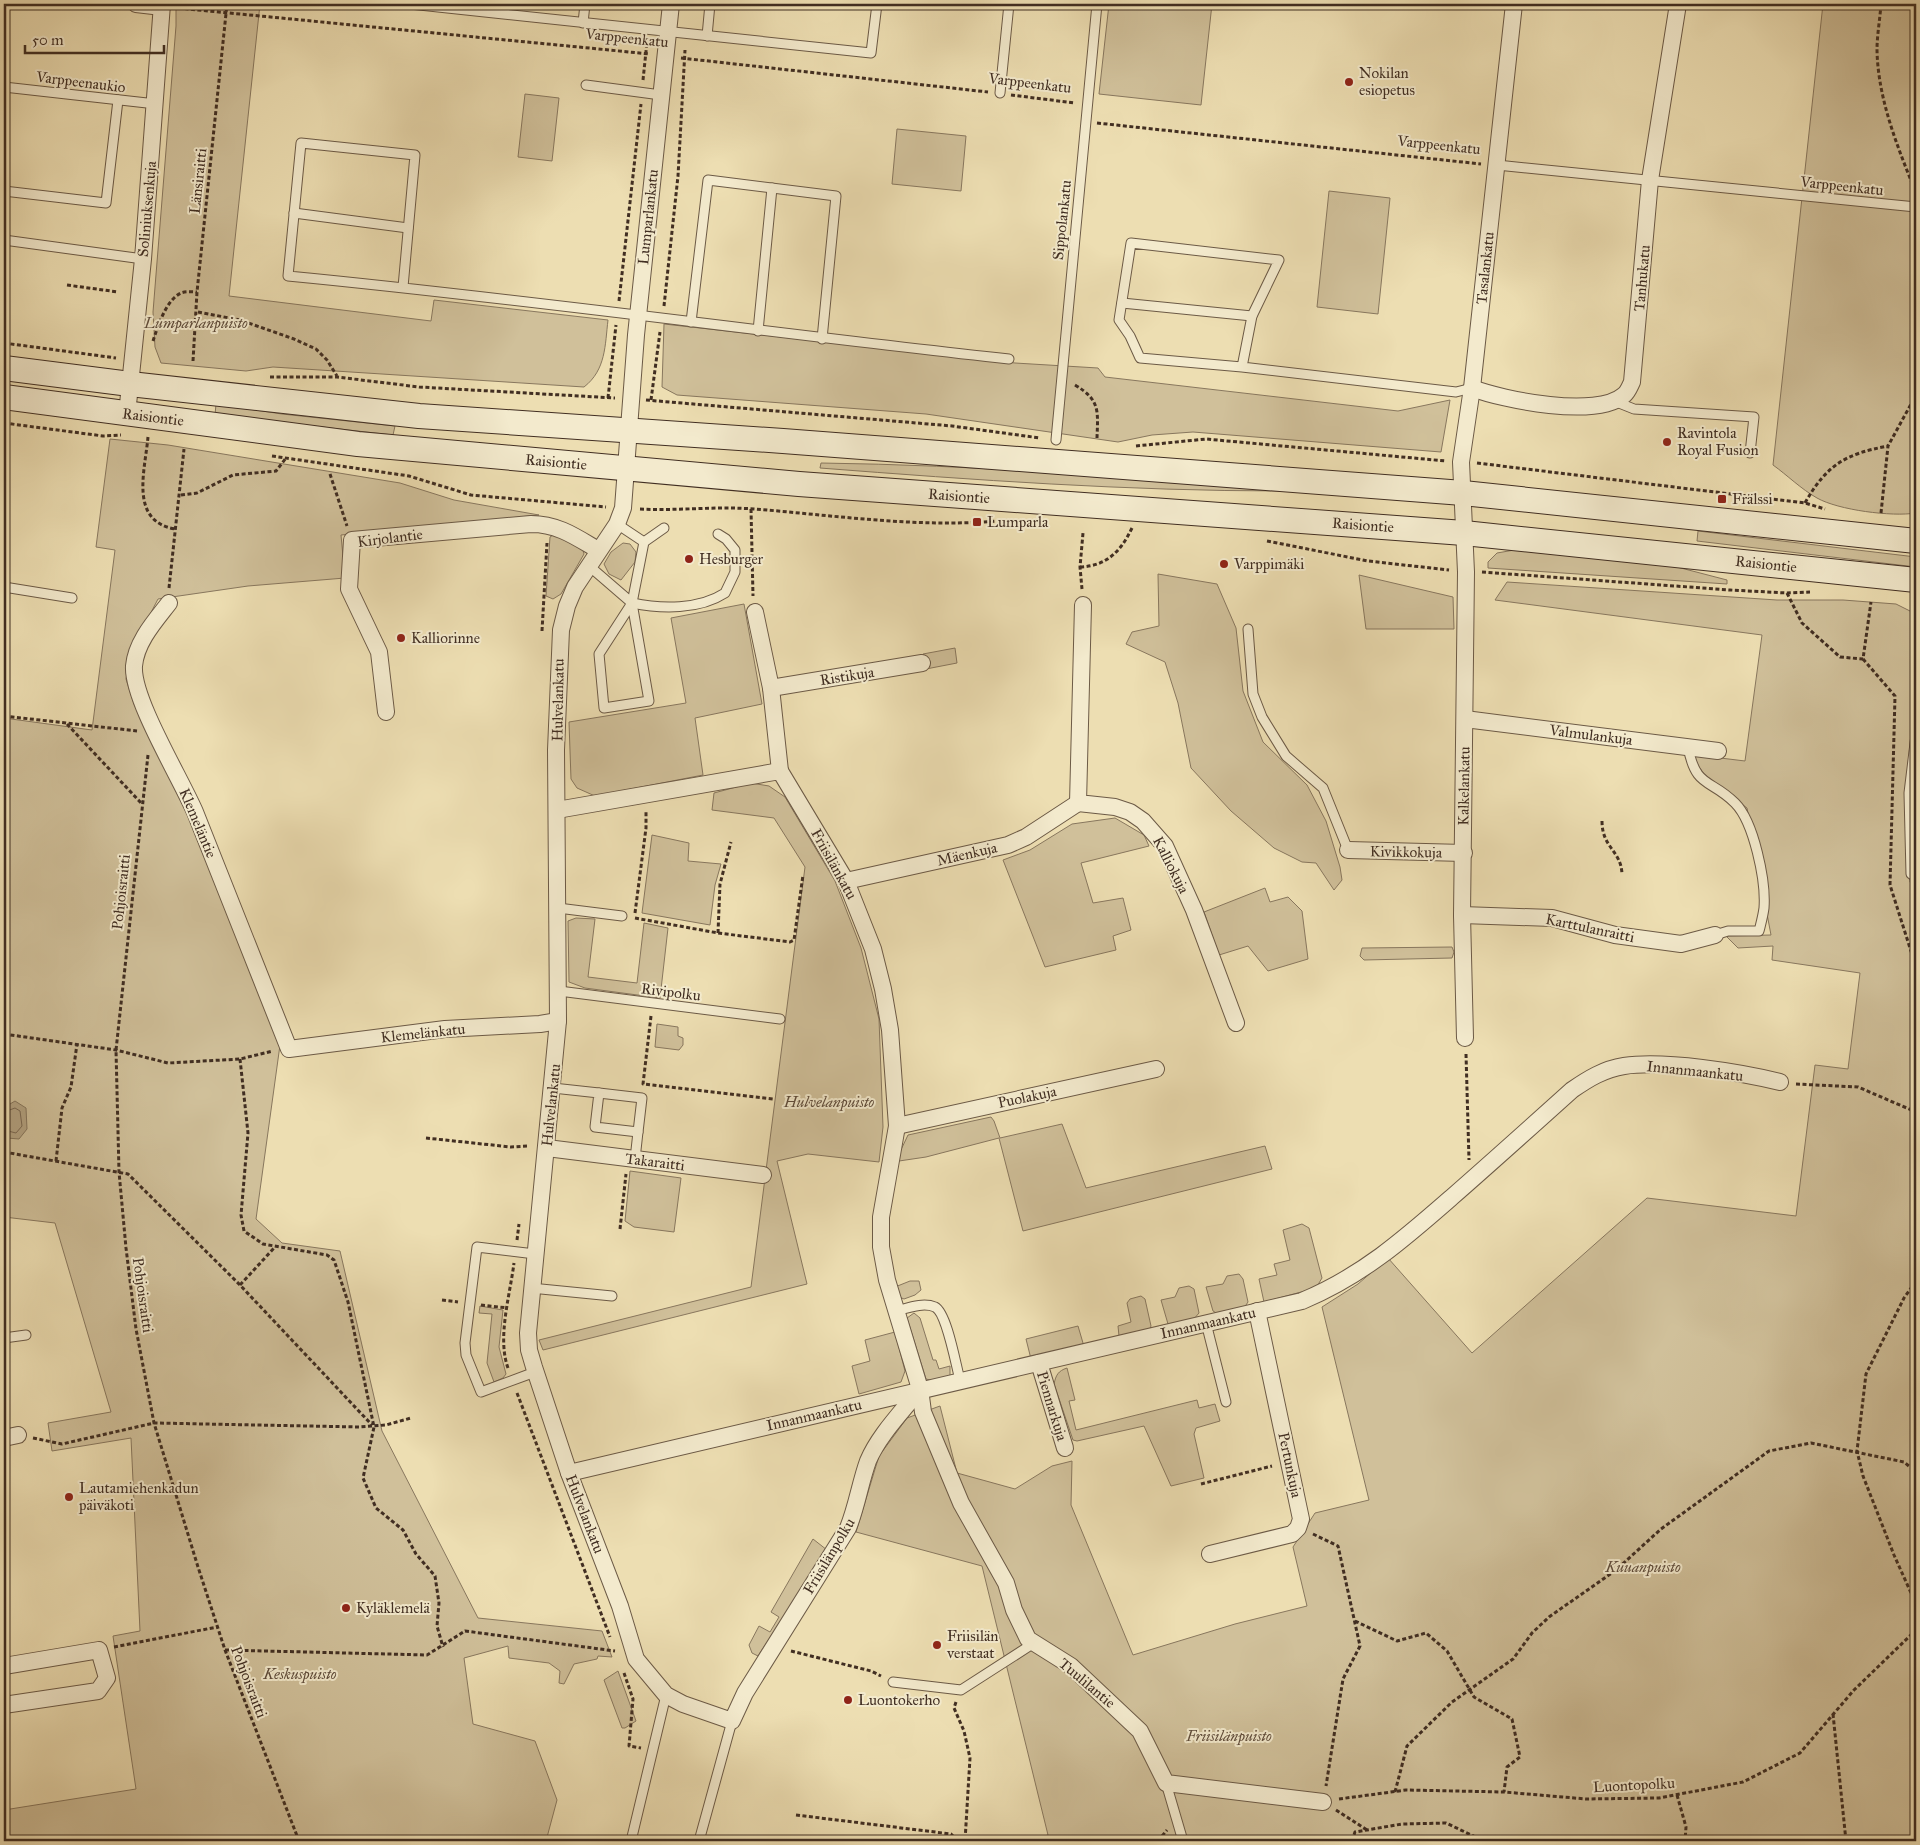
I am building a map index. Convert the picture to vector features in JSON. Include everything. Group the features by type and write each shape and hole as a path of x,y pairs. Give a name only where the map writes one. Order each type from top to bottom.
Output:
{"main road":[{"name":"Raisiontie","path":"4,368 419,416 1463,493 1916,541"},
{"name":"Raisiontie","path":"4,397 128,424 809,484 1464,533 1916,580"}],"street":[{"path":"136,4 162,5"},
{"name":"Lumparlankatu","path":"628,430 671,4"},
{"name":"Tasalankatu","path":"1464,533 1461,462 1472,388 1514,4"},
{"name":"Tanhukatu","path":"1614,401 1625,395 1632,382 1650,180 1678,4"},
{"name":"Soliniuksenkuja","path":"128,424 156,104 162,5"},
{"path":"1472,388 1488,394 1552,405 1584,407 1614,401"},
{"name":"Hulvelankatu","path":"628,430 623,508 617,524 588,565 567,606 561,630 558,663 556,810 558,1020 547,1148 531,1288 528,1333 529,1350 569,1473 620,1606 636,1659 666,1695 683,1704 732,1721"},
{"name":"Kirjolantie","path":"386,712 379,652 349,589 352,540 548,524 570,533 598,550"},
{"name":"Kalkelankatu","path":"1464,533 1466,572 1462,915 1465,1038"},
{"name":"Klemeläntie","path":"169,603 148,632 138,650 134,664 134,678 155,728 194,810 289,1049"},
{"path":"1078,803 1083,605"},
{"path":"556,810 780,771 772,688 756,612"},
{"name":"Ristikuja","path":"772,688 922,664"},
{"name":"Valmulankuja","path":"1465,720 1718,751"},
{"name":"Friisilänkatu","path":"780,771 846,880 873,949 883,989 890,1030 897,1126 881,1216 881,1247 896,1311"},
{"name":"Mäenkuja","path":"846,880 1008,845 1026,837 1078,803"},
{"name":"Kalliokuja","path":"1078,803 1114,807 1130,812 1143,821 1164,846 1194,910 1236,1023"},
{"name":"Kivikkokuja","path":"1348,850 1464,853"},
{"name":"Karttulanraitti","path":"1462,915 1552,918 1615,934 1682,944 1715,935"},
{"name":"Klemelänkatu","path":"289,1049 445,1029 529,1025 558,1020"},
{"name":"Innanmaankatu","path":"569,1473 920,1389 1302,1301 1331,1289 1395,1246 1470,1182 1572,1090 1589,1078 1603,1072 1624,1066 1658,1064 1780,1082"},
{"name":"Puolakuja","path":"897,1126 1156,1069"},
{"name":"Takaraitti","path":"547,1148 763,1175"},
{"name":"Tuulilantie","path":"896,1311 920,1389 923,1412 961,1503 1006,1583 1014,1610 1028,1639 1070,1666 1140,1730 1166,1783"},
{"name":"Pertunkuja","path":"1257,1311 1300,1509 1301,1519 1298,1528"},
{"name":"Piennarkuja","path":"1039,1363 1065,1448"},
{"name":"Friisilänpolku","path":"732,1721 745,1693 848,1528 858,1505 865,1472 874,1451 920,1389"},
{"path":"1210,1554 1283,1537 1292,1534 1298,1528"},
{"path":"4,1666 99,1650 107,1678 98,1691 4,1705"},
{"path":"1166,1783 1323,1802"}],"lane":[{"path":"410,4 449,6 583,23 871,53 877,4"},
{"path":"583,23 585,4"},
{"path":"707,36 710,4"},
{"path":"1000,93 1009,4"},
{"name":"Sippolankatu","path":"1056,440 1060,379 1088,114 1097,4"},
{"path":"586,85 661,95"},
{"name":"Varppeenaukio","path":"4,86 156,104"},
{"path":"4,191 106,202 118,100"},
{"path":"403,287 415,155 300,143 288,276 403,287 822,339 1009,359"},
{"name":"Varppeenkatu","path":"1497,165 1916,207"},
{"path":"691,322 708,180 836,196 822,339"},
{"path":"758,330 772,188"},
{"path":"294,213 408,228"},
{"path":"4,240 143,259"},
{"path":"1242,367 1252,316 1279,260 1131,243 1119,320 1130,336 1140,358 1242,367 1456,392 1472,388"},
{"path":"1122,303 1252,316"},
{"path":"1614,401 1634,410 1754,417 1750,453"},
{"path":"617,524 644,542"},
{"path":"632,603 599,654 604,708 649,701 632,603 644,542 664,528"},
{"path":"588,565 632,603 656,608 704,603 725,593 735,572 735,550 730,542 718,534"},
{"path":"4,587 72,598"},
{"path":"1248,629 1253,694 1262,717 1286,756 1323,788 1348,850"},
{"path":"1916,735 1909,793 1911,874 1916,877"},
{"path":"1688,747 1691,762 1700,779 1735,803 1746,818 1762,874 1764,908 1759,931 1728,930 1715,935"},
{"path":"558,908 622,916"},
{"name":"Rivipolku","path":"559,991 780,1019"},
{"path":"553,1088 642,1098 638,1132 632,1159"},
{"path":"599,1093 595,1127 638,1132"},
{"path":"535,1254 477,1247 465,1343 466,1355 481,1392 535,1372"},
{"path":"531,1288 612,1296"},
{"path":"896,1311 915,1306 937,1308 943,1317 960,1380"},
{"path":"1206,1323 1226,1402"},
{"path":"4,1338 26,1335"},
{"path":"892,1682 961,1690 1034,1643"},
{"path":"631,1841 666,1695"},
{"path":"699,1841 732,1721"},
{"path":"1166,1783 1184,1841"}],"path":[{"name":"Länsiraitti","path":"193,361 198,312 197,292 227,4"},
{"path":"1882,4 1877,49 1882,96 1902,160 1916,193"},
{"name":"Varppeenkatu","path":"162,5 685,58 1000,93 1078,103 1096,123 1497,165"},
{"path":"608,398 649,30"},
{"path":"651,400 678,176 686,34"},
{"path":"1916,274 1914,303 1916,342"},
{"path":"67,285 118,292"},
{"path":"152,344 161,320 174,299 182,293 197,292"},
{"path":"198,312 240,320 316,349 327,360 337,377"},
{"path":"4,343 112,357"},
{"path":"265,378 282,376 337,377 418,387 651,400 952,426 1056,440"},
{"path":"1060,379 1090,394 1097,407 1097,438"},
{"path":"1881,513 1888,446 1916,395"},
{"path":"4,423 103,436 128,424"},
{"path":"139,434 157,435"},
{"path":"148,434 143,493 146,512 153,521 162,527 175,529"},
{"path":"1127,447 1206,439 1461,462 1805,503 1830,510"},
{"path":"1805,503 1827,470 1844,458 1888,446"},
{"path":"169,603 184,450"},
{"path":"269,455 409,476 471,495 586,505"},
{"path":"181,495 197,493 234,475 276,471 286,458"},
{"path":"330,474 352,540"},
{"path":"654,510 751,509 901,521 1005,520"},
{"path":"751,509 752,591 756,612"},
{"path":"1080,567 1093,566 1104,562 1117,552 1124,544 1135,521"},
{"path":"1083,533 1080,567 1083,605"},
{"path":"1264,541 1368,561 1466,572 1549,575 1788,593 1816,591"},
{"path":"1788,593 1802,623 1840,657 1863,659 1895,696 1890,886 1916,967"},
{"path":"1863,659 1871,602"},
{"path":"4,716 132,732 155,728"},
{"path":"66,724 142,804"},
{"name":"Pohjoisraitti","path":"155,728 149,743 116,1050 120,1172 126,1248 136,1330 154,1423 217,1627 299,1841"},
{"path":"634,918 646,828 646,794"},
{"path":"1602,821 1602,835 1609,848 1619,858 1622,874"},
{"path":"718,933 720,884 731,842"},
{"path":"622,916 718,933 790,942 794,940 802,875"},
{"path":"651,1014 643,1084 773,1099"},
{"path":"4,1034 116,1050 168,1063 240,1059 289,1049"},
{"path":"1465,1038 1470,1182"},
{"path":"56,1161 62,1108 71,1086 77,1044"},
{"path":"240,1059 248,1133 241,1215 244,1231 250,1237 275,1247 327,1255 334,1260 348,1302 374,1427 363,1478 376,1508 403,1530 416,1554 434,1576 439,1603 437,1626 443,1647"},
{"path":"1780,1082 1858,1087 1916,1112"},
{"path":"426,1138 511,1148 531,1146"},
{"path":"4,1152 128,1174 240,1285 374,1427"},
{"path":"620,1229 632,1159"},
{"path":"240,1285 275,1247"},
{"path":"1916,1281 1904,1298 1866,1374 1856,1451 1863,1476 1894,1555 1916,1604"},
{"path":"11,1436 62,1444 154,1423 374,1427 411,1418"},
{"path":"1395,1792 1407,1746 1452,1702 1513,1659 1532,1633 1549,1617 1616,1570 1661,1529 1769,1450 1811,1444 1856,1451 1904,1462 1916,1472"},
{"path":"1201,1484 1290,1462"},
{"path":"1298,1528 1338,1546 1360,1646 1343,1679 1323,1802 1368,1830"},
{"path":"1355,1620 1397,1640 1426,1633 1448,1651 1474,1697 1512,1720 1520,1757 1507,1767 1504,1792"},
{"path":"99,1650 217,1627"},
{"name":"Luontopolku","path":"1323,1802 1395,1792 1504,1792 1586,1799 1659,1798 1743,1782 1800,1753 1854,1690 1916,1630"},
{"path":"225,1650 426,1655 443,1647 465,1632 615,1651"},
{"path":"773,1647 871,1671 892,1682"},
{"path":"624,1672 633,1699 629,1746 652,1751"},
{"path":"961,1690 954,1708 964,1731 970,1758 965,1841"},
{"path":"1833,1714 1846,1841"},
{"path":"1677,1794 1686,1827 1685,1841"},
{"path":"796,1815 951,1834 958,1841"},
{"path":"1352,1841 1355,1832 1402,1824 1446,1824 1484,1841"}],"green space":[{"name":"Lumparlanpuisto","path":"176,4 260,4 229,296 431,321 434,300 608,320 603,356 597,373 591,380 584,387 273,367 246,371 161,363 155,347 153,312 176,26"},
{"path":"1109,4 1212,4 1201,105 1099,94"},
{"path":"1823,4 1916,4 1916,513 1865,512 1826,502 1805,490 1773,465"},
{"path":"525,94 559,98 552,161 518,157"},
{"path":"897,129 966,136 961,191 892,184"},
{"path":"1329,191 1390,198 1378,314 1317,307"},
{"path":"664,324 1015,363 1098,368 1105,377 1398,411 1450,400 1441,452 1193,432 1152,435 1118,442 926,414 677,395 662,387"},
{"path":"216,404 282,414 395,426 393,435 215,415"},
{"name":"Keskuspuisto","path":"110,439 168,445 400,483 454,500 539,515 341,535 345,578 248,586 158,599 131,651 126,679 134,704 185,806 280,1045 256,1219 282,1243 340,1251 382,1431 478,1618 602,1631 612,1657 598,1656 597,1659 574,1664 564,1684 559,1683 560,1671 549,1663 509,1658 508,1646 464,1658 473,1724 535,1741 557,1800 546,1841 4,1841 4,1810 136,1789 113,1636 140,1631 131,1438 52,1451 48,1423 111,1412 55,1223 4,1217 4,718 92,730 115,550 96,547"},
{"path":"821,463 936,466 1052,473 1283,491 1109,487 993,481 820,468"},
{"path":"1698,531 1916,557 1916,567 1697,541"},
{"path":"556,533 582,546 584,554 561,594 553,599 546,596 550,537"},
{"path":"623,543 630,544 636,552 635,562 621,580 609,574 604,564 611,552"},
{"path":"1520,549 1677,567 1727,580 1727,584 1488,568 1488,562 1497,553"},
{"path":"1158,574 1217,584 1236,628 1243,691 1263,742 1307,785 1326,821 1342,880 1334,890 1316,863 1302,862 1274,848 1231,811 1191,768 1178,703 1165,662 1126,644 1132,632 1159,626"},
{"path":"1359,575 1453,597 1454,629 1366,629"},
{"name":"Kuuanpuisto","path":"1507,582 1777,600 1843,600 1896,604 1916,614 1916,685 1906,784 1910,882 1916,890 1916,1841 1025,1841 1048,1835 982,1566 856,1532 879,1456 907,1418 940,1406 957,1473 1015,1489 1052,1466 1072,1461 1071,1505 1133,1655 1235,1624 1307,1606 1293,1547 1315,1513 1369,1500 1322,1307 1358,1284 1388,1258 1472,1353 1647,1198 1796,1216 1815,1065 1848,1069 1860,973 1772,960 1773,946 1738,948 1726,936 1771,935 1747,808 1704,774 1693,758 1696,755 1745,761 1762,635 1495,600"},
{"path":"744,604 762,704 695,718 703,775 595,796 577,788 571,779 569,722 686,703 671,618"},
{"path":"955,648 957,663 926,669 923,654"},
{"name":"Hulvelanpuisto","path":"751,783 769,786 785,797 835,881 861,948 879,1019 883,1127 879,1162 808,1154 777,1161 807,1284 543,1350 539,1340 751,1287 805,867 774,818 712,810 714,793"},
{"path":"1115,818 1144,835 1149,846 1081,863 1093,903 1123,898 1131,930 1113,936 1116,950 1045,967 1003,860 1030,850 1072,824"},
{"path":"652,835 689,843 688,861 721,864 715,885 710,925 642,913"},
{"path":"1265,888 1270,902 1288,897 1302,911 1308,959 1268,971 1248,946 1219,955 1204,912"},
{"path":"576,918 595,919 588,977 637,983 644,923 668,928 660,998 585,988 569,982 568,921"},
{"path":"1452,947 1454,952 1452,958 1364,960 1360,956 1362,948"},
{"path":"657,1024 678,1027 678,1036 683,1038 683,1045 679,1050 655,1047"},
{"path":"991,1117 1000,1138 1062,1124 1086,1188 1265,1146 1272,1169 1023,1231 999,1138 926,1157 899,1161 899,1154 908,1135"},
{"path":"630,1171 681,1178 674,1232 634,1227 625,1221"},
{"path":"1302,1224 1309,1228 1322,1278 1316,1288 1264,1302 1259,1279 1277,1275 1274,1264 1290,1260 1283,1230"},
{"path":"1239,1274 1243,1279 1248,1302 1244,1308 1218,1314 1213,1311 1206,1287 1223,1284 1227,1276"},
{"path":"910,1281 919,1281 921,1290 915,1295 904,1299 897,1296 895,1287"},
{"path":"1189,1286 1194,1289 1199,1313 1193,1320 1168,1324 1161,1300 1175,1297 1179,1288"},
{"path":"1141,1296 1145,1299 1151,1326 1149,1331 1119,1336 1118,1326 1131,1322 1127,1303 1130,1299"},
{"path":"480,1306 503,1310 499,1347 506,1374 503,1378 494,1382 487,1363 492,1314 479,1313"},
{"path":"914,1313 920,1318 933,1360 936,1360 939,1369 950,1366 950,1379 938,1382 926,1379 907,1318"},
{"path":"1078,1326 1083,1343 1081,1347 1031,1359 1026,1339"},
{"path":"895,1332 905,1371 901,1382 859,1394 852,1366 870,1361 865,1340"},
{"path":"1067,1368 1075,1400 1069,1401 1076,1430 1197,1400 1199,1408 1215,1404 1220,1421 1196,1428 1194,1434 1204,1478 1171,1486 1144,1426 1077,1441 1073,1440 1054,1384 1061,1370"},
{"path":"813,1539 827,1550 758,1656 752,1653 749,1645 759,1626 770,1632 779,1617 771,1612"},
{"path":"618,1671 636,1721 625,1728 622,1728 604,1680"}],"water":[{"path":"15,1101 26,1108 27,1129 19,1139 7,1138 4,1125 5,1107"}],"place":[{"name":"Nokilan esiopetus","path":"1349,82"},
{"name":"Ravintola Royal Fusion","path":"1667,442"},
{"name":"Frälssi","path":"1722,499"},
{"name":"Lumparla","path":"977,522"},
{"name":"Hesburger","path":"689,559"},
{"name":"Varppimäki","path":"1224,564"},
{"name":"Kalliorinne","path":"401,638"},
{"name":"Lautamiehenkadun päiväkoti","path":"69,1497"},
{"name":"Kyläklemelä","path":"346,1608"},
{"name":"Friisilän verstaat","path":"937,1645"},
{"name":"Luontokerho","path":"848,1700"}],"park label":[{"name":"Friisilänpuisto","path":"1229,1736"}]}
